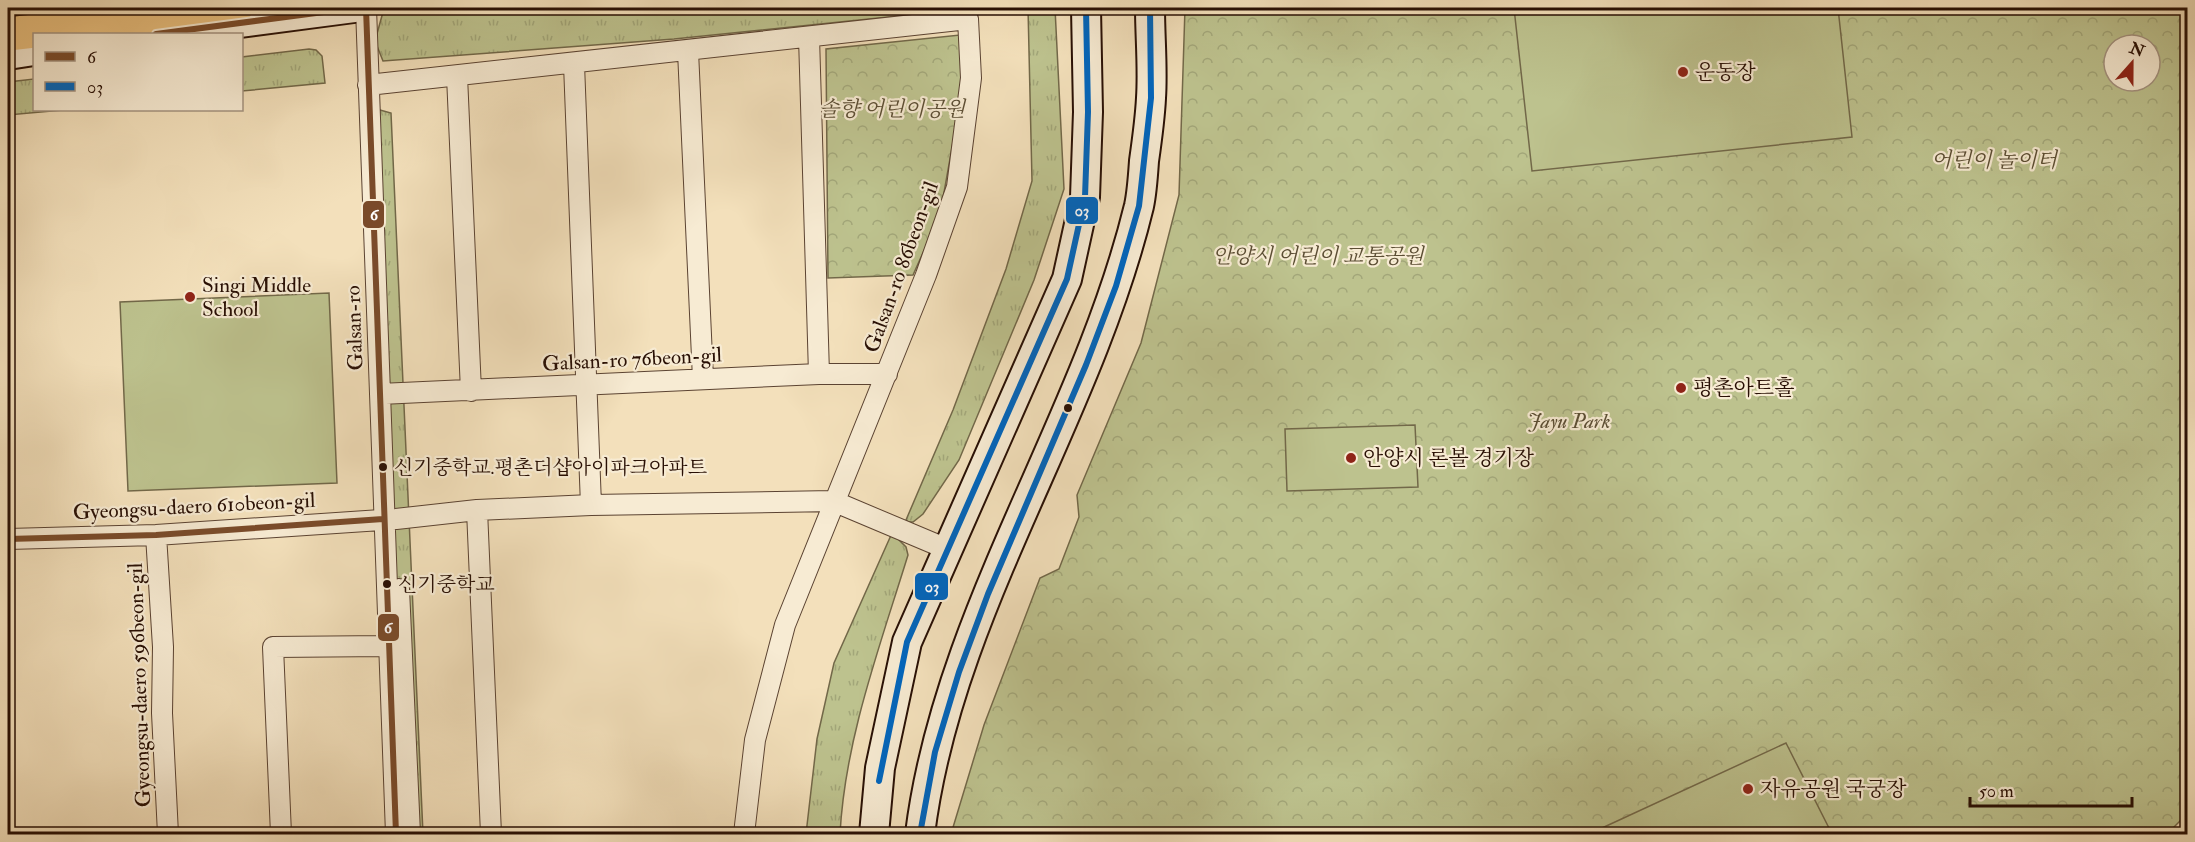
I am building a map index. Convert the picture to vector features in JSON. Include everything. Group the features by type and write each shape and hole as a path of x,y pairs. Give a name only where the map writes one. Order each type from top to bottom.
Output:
{"highway":[{"path":"8,34 236,8"}],"street":[{"path":"164,33 354,8"},
{"name":"Galsan-ro","path":"366,8 373,84 385,394 383,519 396,834"},
{"path":"1073,8 1088,59"},
{"path":"874,834 880,768 907,642 1066,279 1085,197 1088,59 1086,8"},
{"path":"920,834 927,781 959,666 987,594 1095,344 1130,238 1139,204 1151,97 1150,8"},
{"name":"Galsan-ro 86beon-gil","path":"373,84 574,64 968,19 971,78 957,187 945,227 887,374 833,501 785,626 756,740 744,834"},
{"path":"809,37 819,374"},
{"path":"8,55 33,51"},
{"path":"688,51 703,379"},
{"path":"574,64 591,505"},
{"path":"457,76 471,391"},
{"name":"Galsan-ro 76beon-gil","path":"385,394 585,387 819,374 887,374"},
{"path":"385,394 395,495"},
{"path":"833,501 947,549"},
{"name":"Gyeongsu-daero 610beon-gil","path":"8,539 156,535 477,510 591,505 833,501"},
{"path":"477,510 491,834"},
{"name":"Gyeongsu-daero 596beon-gil","path":"156,535 168,834"},
{"path":"397,538 410,834"},
{"path":"281,834 273,647 387,646"}],"green space":[{"path":"426,8 976,8 674,39 383,61 375,41 383,12"},
{"path":"1028,8 1055,8 1064,189 1034,280 959,460 923,514 913,522 908,522 906,520 953,410 1006,269 1032,181"},
{"name":"Jayu Park","path":"1185,8 2187,8 2188,813 2167,834 951,834 984,725 1040,578 1059,569 1079,517 1077,495 1141,343 1179,195"},
{"name":"운동장","path":"1514,8 1838,8 1852,137 1532,171"},
{"name":"솔향 어린이공원","path":"960,35 963,86 940,215 913,275 828,278 826,49"},
{"path":"316,50 322,56 325,83 243,91 243,57"},
{"path":"33,79 33,111 52,111 8,115 8,82"},
{"path":"380,110 391,113 423,834 401,834 371,115"},
{"path":"329,293 337,483 128,491 120,302"},
{"name":"안양시 론볼 경기장","path":"1415,425 1418,487 1287,491 1285,429"},
{"path":"892,533 906,547 908,555 875,658 856,728 843,798 840,834 806,834 817,739 834,663"},
{"name":"자유공원 국궁장","path":"1786,743 1832,834 1589,834"}],"transit line":[{"name":"6","path":"164,33 354,8"},
{"name":"6","path":"366,8 396,834"},
{"name":"03","path":"879,781 907,642 1067,279 1085,197 1088,112 1086,8"},
{"name":"03","path":"920,834 935,752 959,672 988,594 1086,365 1116,286 1139,206 1151,98 1150,8"},
{"name":"6","path":"8,539 156,535 383,519"}],"place":[{"name":"운동장","path":"1683,72"},
{"name":"Singi Middle School","path":"190,297"},
{"name":"평촌아트홀","path":"1681,388"},
{"name":"안양시 론볼 경기장","path":"1351,458"},
{"name":"신기중학교.평촌더샵아이파크아파트","path":"383,467"},
{"name":"신기중학교","path":"387,584"},
{"name":"자유공원 국궁장","path":"1748,789"}],"park label":[{"name":"어린이 놀이터","path":"1994,160"},
{"name":"안양시 어린이 교통공원","path":"1318,256"}]}
